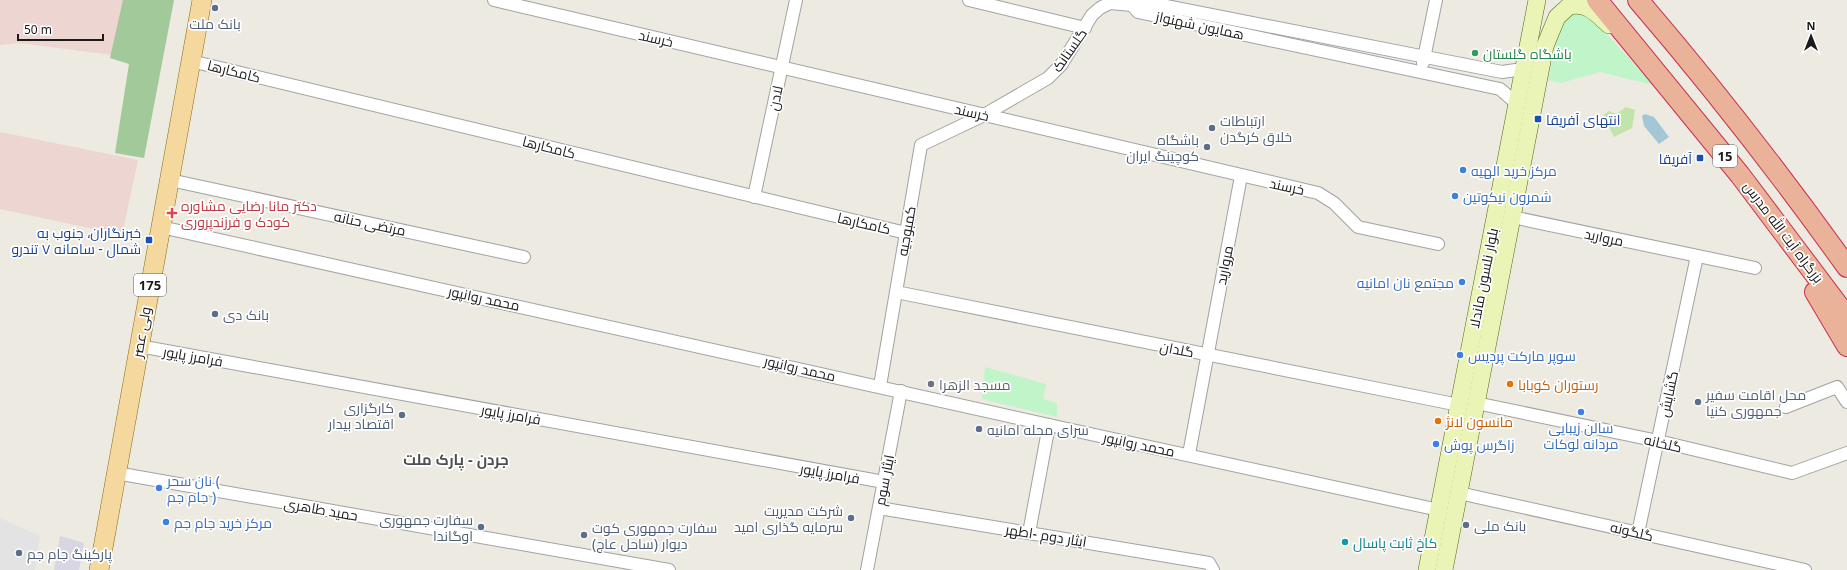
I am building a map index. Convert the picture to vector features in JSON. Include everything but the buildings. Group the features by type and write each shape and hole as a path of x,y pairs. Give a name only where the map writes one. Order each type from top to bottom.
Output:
{"highway":[{"name":"بزرگراه آیت الله مدرس","path":"1638,0 1714,90 1807,211 1847,267"},
{"name":"بزرگراه آیت الله مدرس","path":"1595,5 1643,56 1740,174 1847,317"},
{"path":"1807,211 1847,251"},
{"path":"1782,230 1818,297 1847,346"}],"main road":[{"name":"ولی عصر","path":"99,570 202,0"},
{"name":"بلوار نلسون ماندلا","path":"1427,570 1516,104 1538,3"},
{"path":"1558,7 1595,5"},
{"name":"بلوار نلسون ماندلا","path":"1444,570 1545,46 1558,7"}],"street":[{"name":"خرسند","path":"494,0 1323,195 1334,203 1358,227 1438,244"},
{"name":"لادن","path":"754,197 796,0"},
{"path":"970,0 1085,28"},
{"path":"1421,72 1436,0"},
{"name":"گلستانک","path":"984,115 1048,78 1061,65 1092,15 1100,8 1110,4 1137,6"},
{"name":"همایون شهنواز","path":"1137,6 1502,72 1523,69"},
{"name":"همایون شهنواز","path":"1137,6 1500,89 1516,104"},
{"name":"کامکارها","path":"192,61 906,233"},
{"name":"کمبوجیه","path":"880,386 921,146 984,115"},
{"name":"مروارید","path":"1189,454 1241,176"},
{"name":"مرتضی حنانه","path":"170,180 524,257"},
{"name":"مروارید","path":"1512,218 1755,268"},
{"name":"محمد روانپور","path":"161,227 901,390 1048,425 1189,454 1439,510"},
{"name":"گشایش","path":"1638,533 1697,256"},
{"name":"گلدان","path":"896,292 1459,405"},
{"name":"فرامرز پایور","path":"139,346 884,482"},
{"path":"1786,407 1837,387 1847,402"},
{"name":"ایثار سوم","path":"867,570 901,390"},
{"name":"گلخانه","path":"1476,403 1658,441 1792,473 1847,453"},
{"path":"1029,533 1048,425"},
{"name":"حمید طاهری","path":"116,473 669,570"},
{"name":"گلگونه","path":"1459,492 1804,570"},
{"name":"ایثار دوم -اطهر","path":"879,508 1204,562 1212,568"}],"shaded area":[{"path":"0,0 169,0 160,61 19,43 0,45"},
{"path":"0,132 138,160 122,235 0,209"},
{"name":"پارکینگ جام جم","path":"0,518 40,536 35,570 0,570"},
{"path":"60,536 84,543 79,570 54,570"}],"green space":[{"path":"123,0 174,0 144,158 115,153 129,64 110,58"},
{"path":"1577,11 1596,22 1653,85 1600,72 1561,83 1548,80 1560,23 1567,15"},
{"path":"1626,107 1635,110 1632,128 1614,137 1603,115 1609,111 1616,114"},
{"path":"985,367 1046,384 1043,399 1057,403 1057,417 982,399"}],"water":[{"path":"1645,114 1654,117 1669,137 1659,144 1644,126 1642,116"}],"place":[{"name":"بانک ملت","path":"215,8"},
{"name":"باشگاه گلستان","path":"1475,53"},
{"name":"انتهای آفریقا","path":"1538,119"},
{"name":"ارتباطات خلاق کرگدن","path":"1212,128"},
{"name":"باشگاه کوچینگ ایران","path":"1207,147"},
{"name":"آفریقا","path":"1700,158"},
{"name":"مرکز خرید الهیه","path":"1463,170"},
{"name":"شمرون نیکوتین","path":"1455,196"},
{"name":"دکتر مانا رضایی مشاوره کودک و فرزندپروری","path":"172,213"},
{"name":"خبرنگاران، جنوب به شمال - سامانه ۷ تندرو","path":"149,240"},
{"name":"مجتمع نان امانیه","path":"1462,282"},
{"name":"بانک دی","path":"215,314"},
{"name":"سوپر مارکت پردیس","path":"1460,355"},
{"name":"مسجد الزهرا","path":"931,384"},
{"name":"رستوران کوبابا","path":"1510,384"},
{"name":"محل اقامت سفیر جمهوری کنیا","path":"1698,402"},
{"name":"سالن زیبایی مردانه لوکات","path":"1581,412"},
{"name":"کارگزاری اقتصاد بیدار","path":"402,415"},
{"name":"مانسون لانژ","path":"1438,421"},
{"name":"سرای محله امانیه","path":"979,429"},
{"name":"زاگرس پوش","path":"1436,444"},
{"name":"نان سحر ( جام جم )","path":"159,488"},
{"name":"شرکت مدیریت سرمایه گذاری امید","path":"851,518"},
{"name":"مرکز خرید جام جم","path":"166,522"},
{"name":"بانک ملی","path":"1466,525"},
{"name":"سفارت جمهوری اوگاندا","path":"481,527"},
{"name":"سفارت جمهوری کوت دیوار (ساحل عاج)","path":"584,535"},
{"name":"کاخ ثابت پاسال","path":"1345,542"},
{"name":"پارکینگ جام جم","path":"19,553"}],"district":[{"name":"جردن - پارک ملت","path":"456,459"}]}
